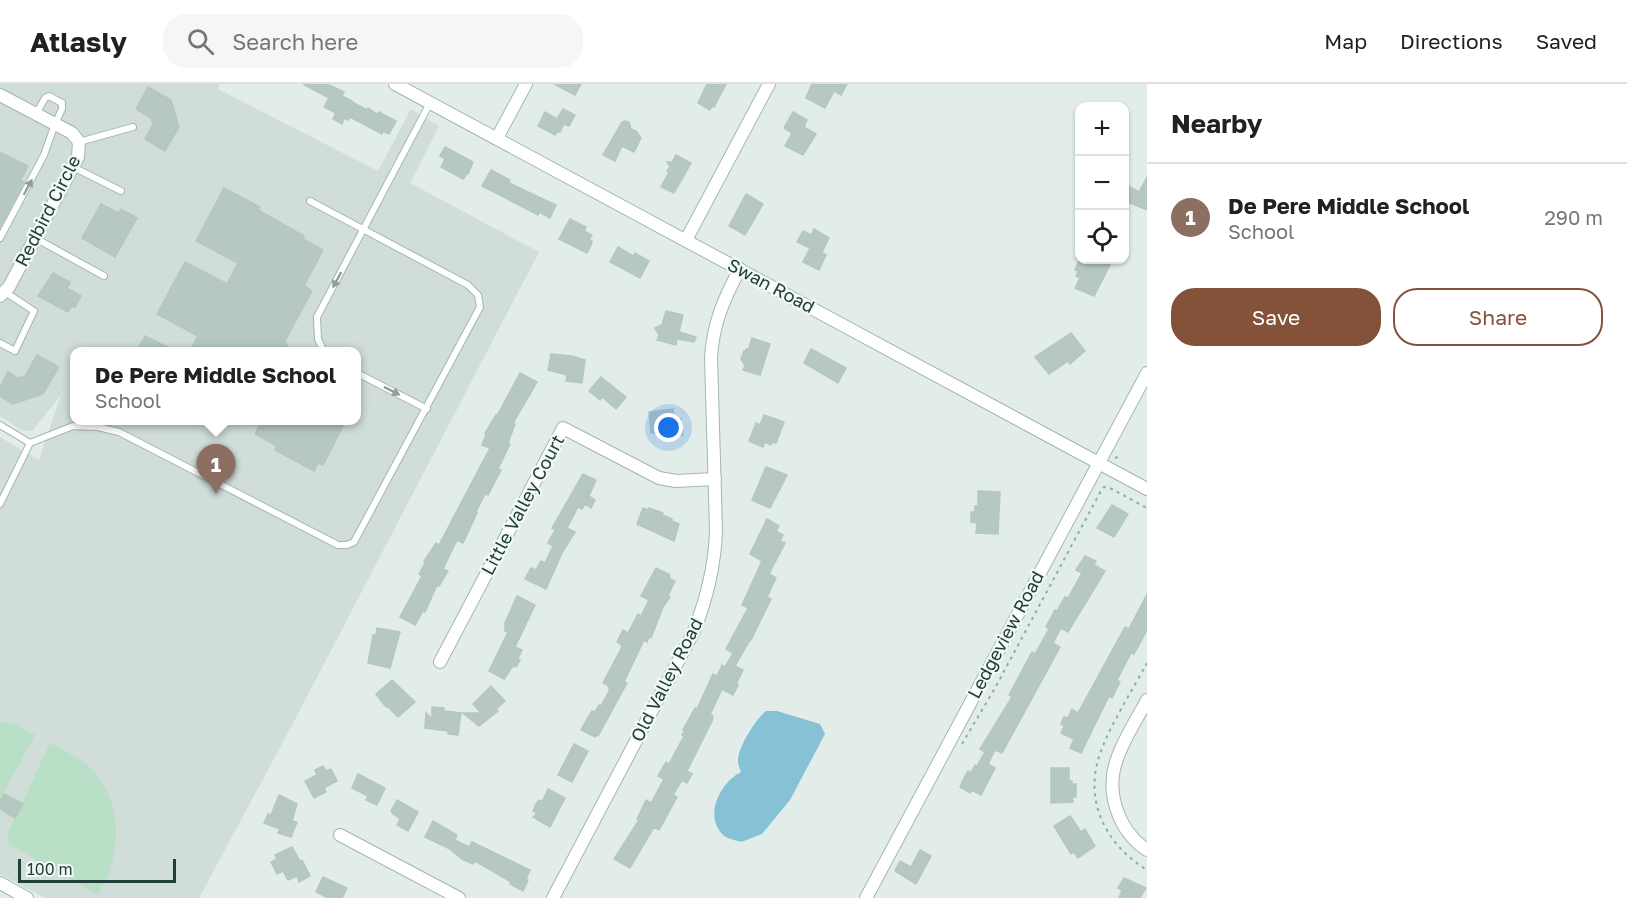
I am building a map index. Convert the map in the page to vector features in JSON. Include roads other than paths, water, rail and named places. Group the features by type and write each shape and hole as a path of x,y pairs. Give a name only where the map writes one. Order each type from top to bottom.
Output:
{"street":[{"name":"Swan Road","path":"395,84 1147,489"},
{"path":"497,138 526,84"},
{"path":"686,240 769,84"},
{"name":"Redbird Circle","path":"0,95 72,133 79,142 78,157 73,167 9,287 2,294"},
{"name":"Old Valley Road","path":"553,898 694,632 705,604 715,555 712,340 722,304 740,269"},
{"name":"Ledgeview Road","path":"866,898 1147,372"},
{"name":"Little Valley Court","path":"440,662 563,428 660,478 715,479"},
{"path":"1147,700 1116,760 1112,787 1118,814 1124,826 1132,837 1147,850"},
{"path":"340,835 437,893 459,898"},
{"path":"0,883 27,898"}],"lane":[{"path":"0,238 44,155 63,106 62,103 52,97 45,98 36,114"},
{"path":"322,347 318,339 317,317 430,103"},
{"path":"79,142 133,127"},
{"path":"73,167 121,191"},
{"path":"0,504 30,443 73,426 98,427 119,432 338,544 347,545 354,542 480,307 478,295 468,285 310,201"},
{"path":"35,238 104,276"},
{"path":"0,343 15,351 34,311 2,294"},
{"path":"361,375 427,409"},
{"path":"0,424 30,443"}],"water":[{"path":"766,711 777,711 820,724 825,734 790,800 762,834 741,842 723,835 717,827 715,809 721,791 741,772 738,762 741,749 752,727"}],"place":[{"name":"De Pere Middle School","path":"216,494"}]}
